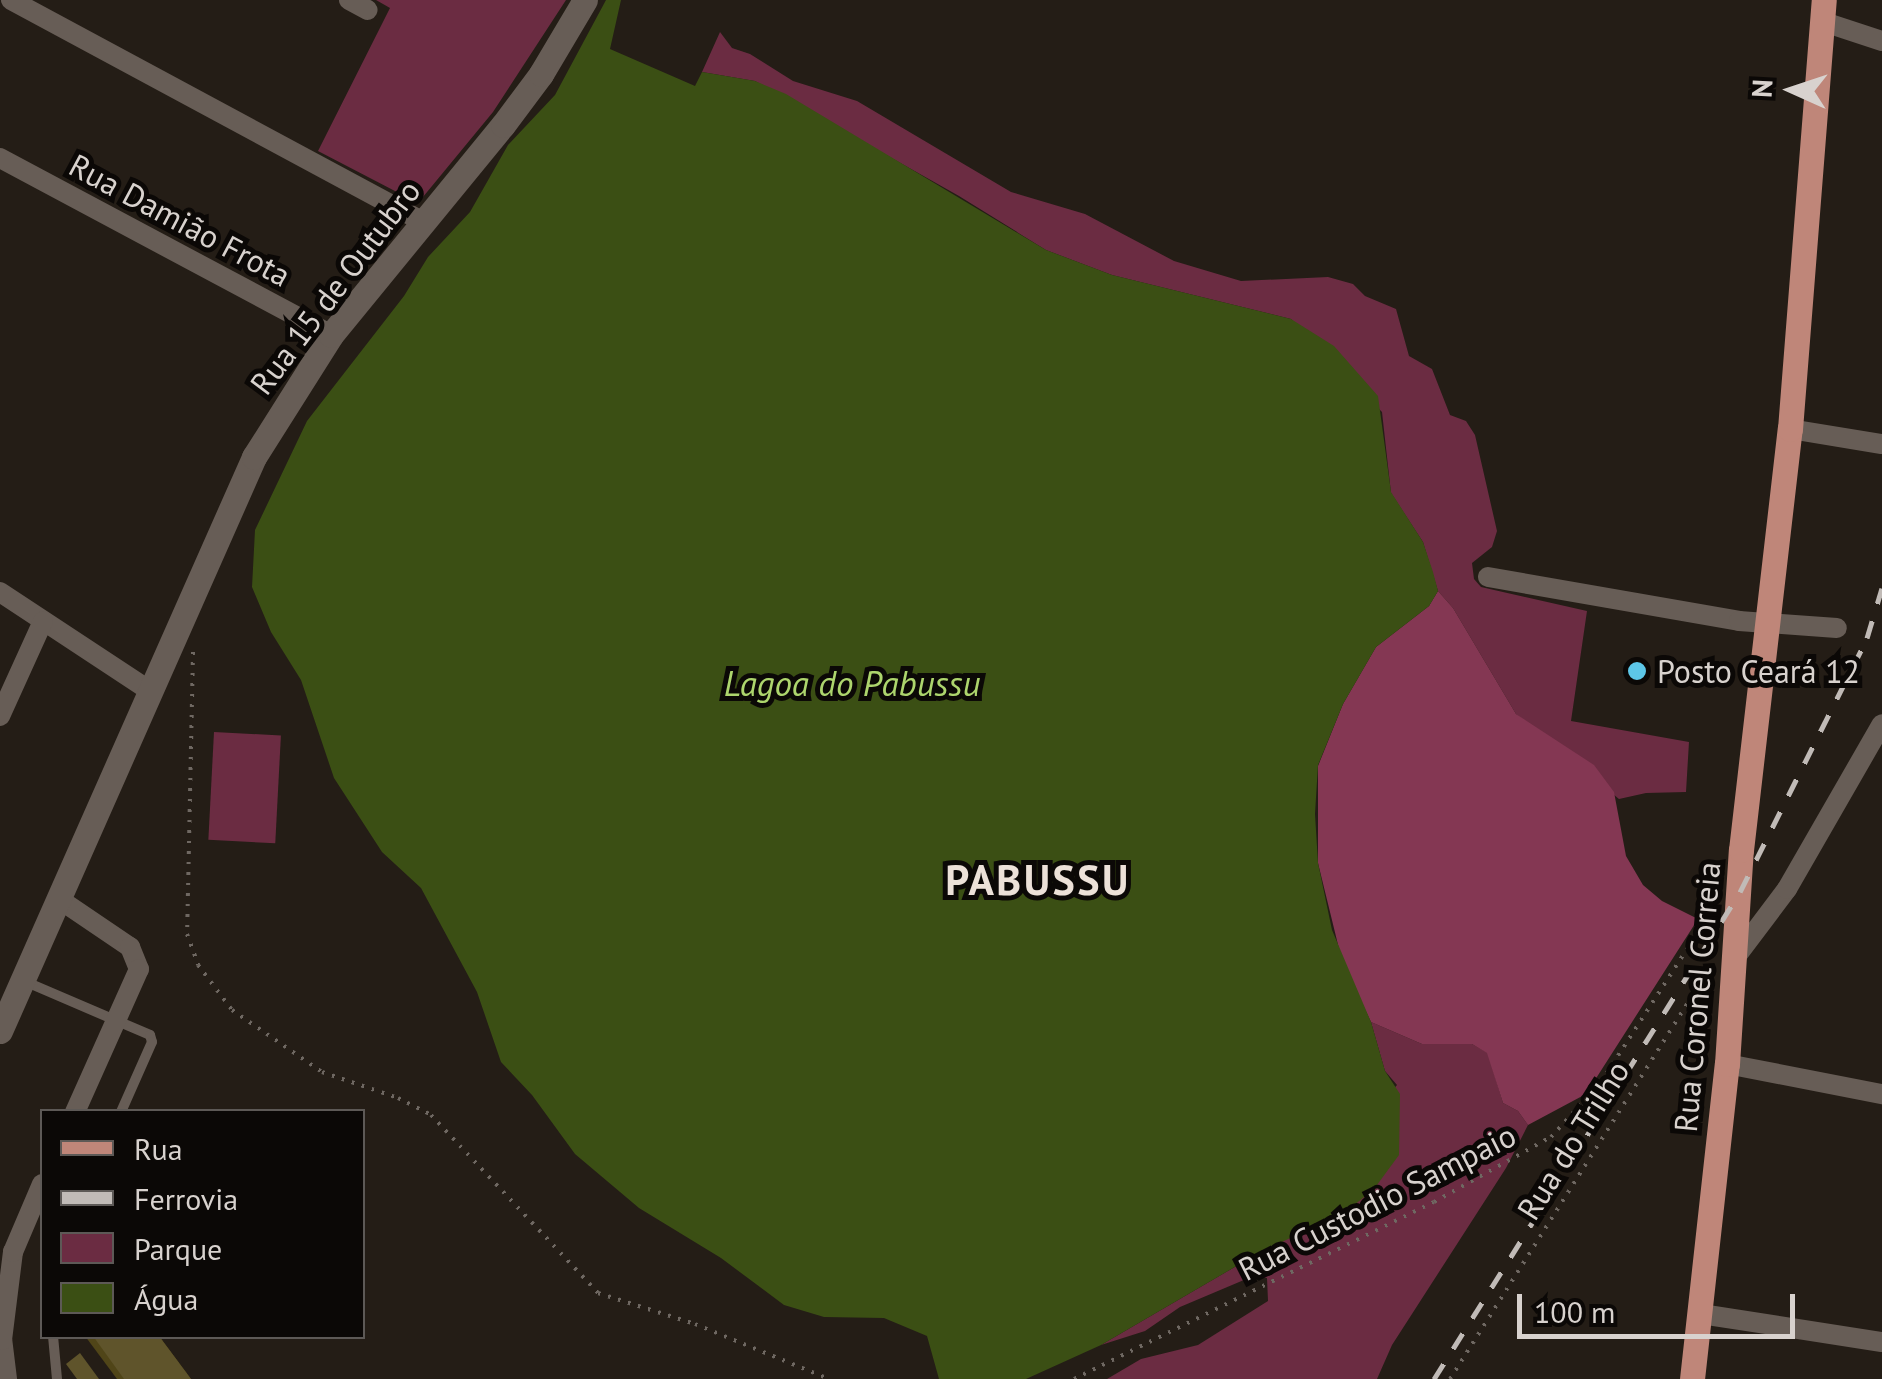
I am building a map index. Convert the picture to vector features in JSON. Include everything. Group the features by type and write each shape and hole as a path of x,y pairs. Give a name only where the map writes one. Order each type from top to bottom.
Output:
{"main road":[{"name":"Rua 15 de Outubro","path":"0,1031 254,457 331,335 541,74 585,0"},
{"name":"Rua Coronel Correia","path":"1692,1379 1727,1064 1725,959 1770,620 1790,430 1822,11"}],"street":[{"path":"11,0 421,221"},
{"path":"1822,11 1882,41"},
{"name":"Rua Damião Frota","path":"0,158 331,335"},
{"path":"1790,430 1882,444"},
{"path":"1488,577 1739,622 1770,620 1837,628"},
{"path":"0,592 150,691"},
{"path":"0,716 43,621"},
{"path":"1725,959 1787,888 1882,724"},
{"path":"59,899 130,947 137,957 136,982 77,1109"},
{"path":"1727,1064 1882,1094"},
{"path":"7,1379 2,1340 13,1252 40,1189"},
{"path":"1701,1314 1882,1342"}],"lane":[{"path":"23,980 143,1030 152,1042 122,1109"},
{"path":"54,1339 57,1379"}],"path":[{"path":"193,638 187,934 198,965 232,1010 322,1072 398,1098 431,1115 598,1293 695,1324 829,1379"},
{"name":"Rua Custodio Sampaio","path":"1074,1379 1434,1202 1551,1137 1601,1082 1704,923 1717,895"},
{"name":"Rua do Trilho","path":"1450,1379 1725,959"}],"green space":[{"path":"376,0 566,0 493,112 418,203 318,151 390,8"},
{"path":"720,32 732,48 750,54 793,81 857,101 1011,192 1085,214 1174,261 1241,281 1328,277 1353,284 1365,296 1396,309 1409,356 1432,369 1450,415 1466,421 1475,435 1497,531 1492,547 1472,563 1474,579 1481,587 1587,611 1571,721 1689,742 1686,792 1646,793 1619,799 1516,714 1453,608 1438,591 1423,542 1391,493 1382,412 1291,319 1112,275 1046,250 959,196 755,81 702,72"},
{"path":"214,732 281,736 275,843 208,840"},
{"path":"1371,1022 1422,1044 1472,1044 1488,1053 1503,1103 1518,1111 1528,1125 1506,1168 1392,1345 1377,1379 1107,1379 1141,1359 1198,1345 1268,1301 1267,1278 1251,1277 1180,1307 1145,1331 1101,1345 1257,1254 1397,1085 1385,1071"}],"shaded area":[{"path":"1438,591 1453,608 1516,714 1594,765 1614,792 1626,856 1643,885 1662,901 1698,919 1586,1094 1528,1125 1518,1111 1503,1103 1487,1053 1472,1044 1422,1044 1371,1022 1342,961 1318,863 1318,766 1343,704 1376,647 1429,606"}],"water":[{"name":"Lagoa do Pabussu","path":"606,0 621,0 610,49 695,86 702,72 755,81 786,94 1046,250 1112,275 1291,319 1334,346 1378,396 1391,492 1423,542 1433,572 1438,591 1429,606 1376,647 1343,704 1318,765 1315,814 1318,863 1332,930 1371,1022 1385,1071 1400,1094 1399,1155 1374,1189 1348,1210 1257,1254 1101,1345 1026,1379 939,1379 927,1336 884,1318 824,1317 784,1305 721,1258 639,1208 575,1154 532,1095 501,1062 477,992 421,888 382,852 334,778 301,680 271,632 252,587 255,530 307,421 404,296 428,257 470,212 508,145 555,95"}],"building":[{"path":"95,1339 161,1339 191,1379 124,1379"},
{"path":"80,1353 99,1379 77,1379 66,1364"}],"railway":[{"path":"1434,1379 1740,892 1867,638 1882,588"}],"place":[{"name":"Posto Ceará 12","path":"1637,671"}],"district":[{"name":"PABUSSU","path":"1038,880"}]}
